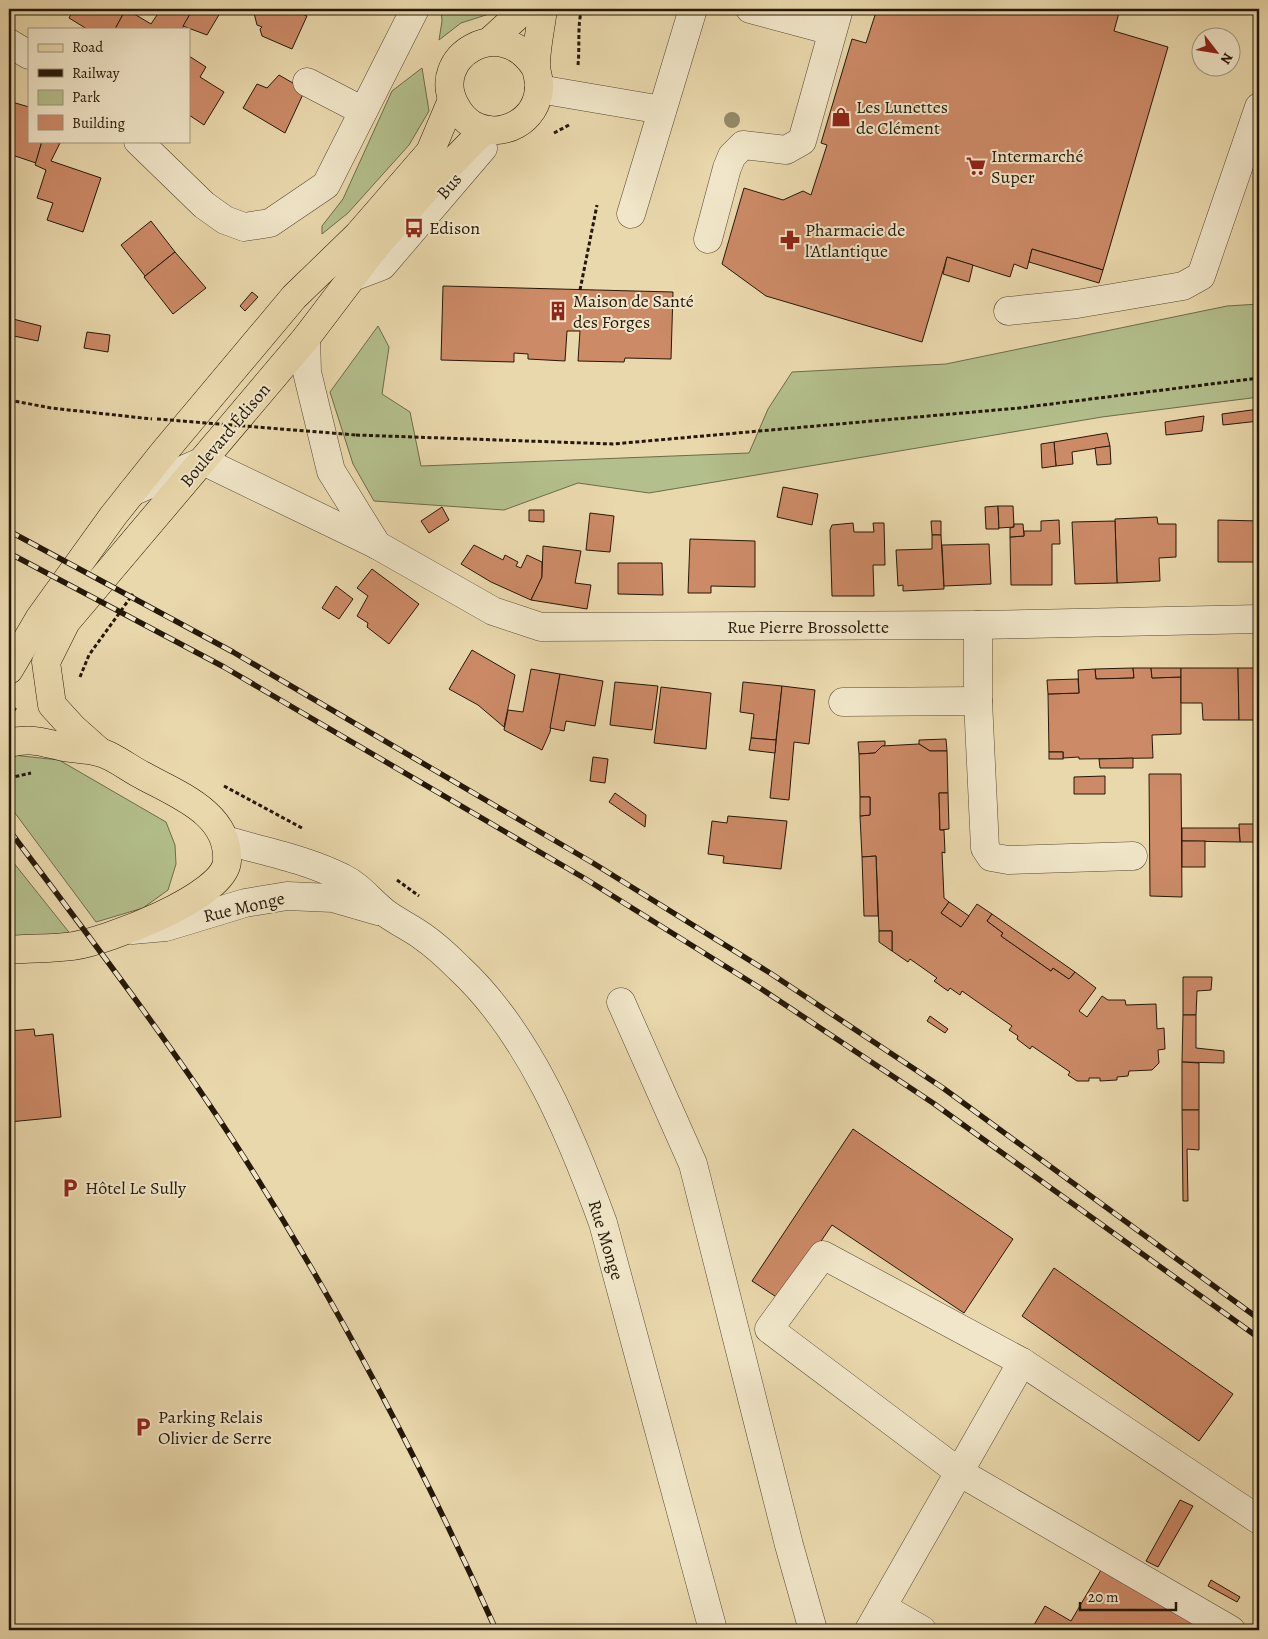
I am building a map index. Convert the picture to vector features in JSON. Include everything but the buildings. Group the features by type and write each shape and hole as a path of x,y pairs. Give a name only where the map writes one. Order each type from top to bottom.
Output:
{"main road":[{"name":"Boulevard Édison","path":"9,670 39,620 132,492 294,297 358,235 430,152 452,100 450,84 453,68 462,55 475,46 490,41 526,9"},
{"name":"Boulevard Édison","path":"100,752 73,728 52,705 46,662 66,622 306,338 420,194 492,130 513,127 526,119 534,107 543,9"},
{"path":"490,41 506,43 518,48 529,57 537,78"},
{"path":"452,100 459,114 471,124 492,130"},
{"path":"9,742 22,739 44,740 63,747 100,752 203,810 216,823 225,840 227,863 219,879 208,890 131,930 73,946 9,950"}],"street":[{"path":"631,214 693,9"},
{"path":"708,240 732,156 743,145 786,150 802,141 836,20 750,9"},
{"path":"139,142 204,205 225,220 244,227 270,223 326,185 363,111 407,11"},
{"path":"9,43 28,54"},
{"path":"537,78 573,95 662,110"},
{"path":"307,82 363,111"},
{"path":"1008,311 1077,304 1183,286 1201,276 1253,150 1259,107"},
{"name":"Rue Pierre Brossolette","path":"306,338 307,372 331,471 377,544"},
{"path":"132,492 203,461"},
{"name":"Rue Pierre Brossolette","path":"203,461 377,544 493,610 540,627 978,625 1259,619"},
{"path":"978,625 978,701 985,848 991,857 1008,860 1133,856"},
{"path":"843,702 978,701"},
{"name":"Rue Monge","path":"225,840 308,862 346,879 386,913 422,936 461,969 488,999 516,1038 542,1082 581,1164 603,1223 713,1630"},
{"name":"Rue Monge","path":"131,930 166,928 245,904 287,896 333,898 386,913"},
{"path":"621,1002 693,1164 789,1545 813,1630"},
{"path":"1231,1630 959,1472 769,1329 823,1255 1022,1362 1259,1520"},
{"path":"869,1630 1022,1362"},
{"path":"882,1607 922,1630"}],"path":[{"path":"546,137 569,125 581,46 579,17 582,9"},
{"path":"580,290 597,205"},
{"path":"9,400 51,408 157,419 356,435 613,444 1019,408 1259,378"},
{"path":"260,430 266,423"},
{"path":"81,686 79,678 89,655 138,587"},
{"path":"9,778 21,775"},
{"path":"222,785 309,832"},
{"path":"391,876 425,901"}],"green space":[{"path":"441,9 494,9 489,14 461,23 439,40 442,21"},
{"path":"422,68 429,111 409,145 348,213 322,234 322,226 343,199 392,91"},
{"path":"1259,304 1259,397 1102,417 649,493 578,483 504,510 374,501 353,464 330,392 378,326 389,347 382,394 410,412 421,466 749,453 768,409 792,372 946,364 1227,306"},
{"path":"13,755 59,760 166,822 175,845 176,864 168,890 143,908 96,922 9,805 9,757"},
{"path":"9,857 72,936 9,942"}],"railway":[{"path":"9,531 233,652 593,863 770,973 943,1088 1259,1319"},
{"path":"9,553 224,667 584,878 760,988 933,1103 1259,1338"},
{"path":"9,830 126,987 211,1107 310,1265 408,1445 496,1630"}],"place":[{"name":"Les Lunettes de Clément","path":"841,117"},
{"name":"Intermarché Super","path":"976,166"},
{"name":"Edison","path":"414,228"},
{"name":"Pharmacie de l'Atlantique","path":"790,240"},
{"name":"Maison de Santé des Forges","path":"558,311"},
{"name":"Hôtel Le Sully","path":"70,1188"},
{"name":"Parking Relais Olivier de Serre","path":"143,1427"}]}
